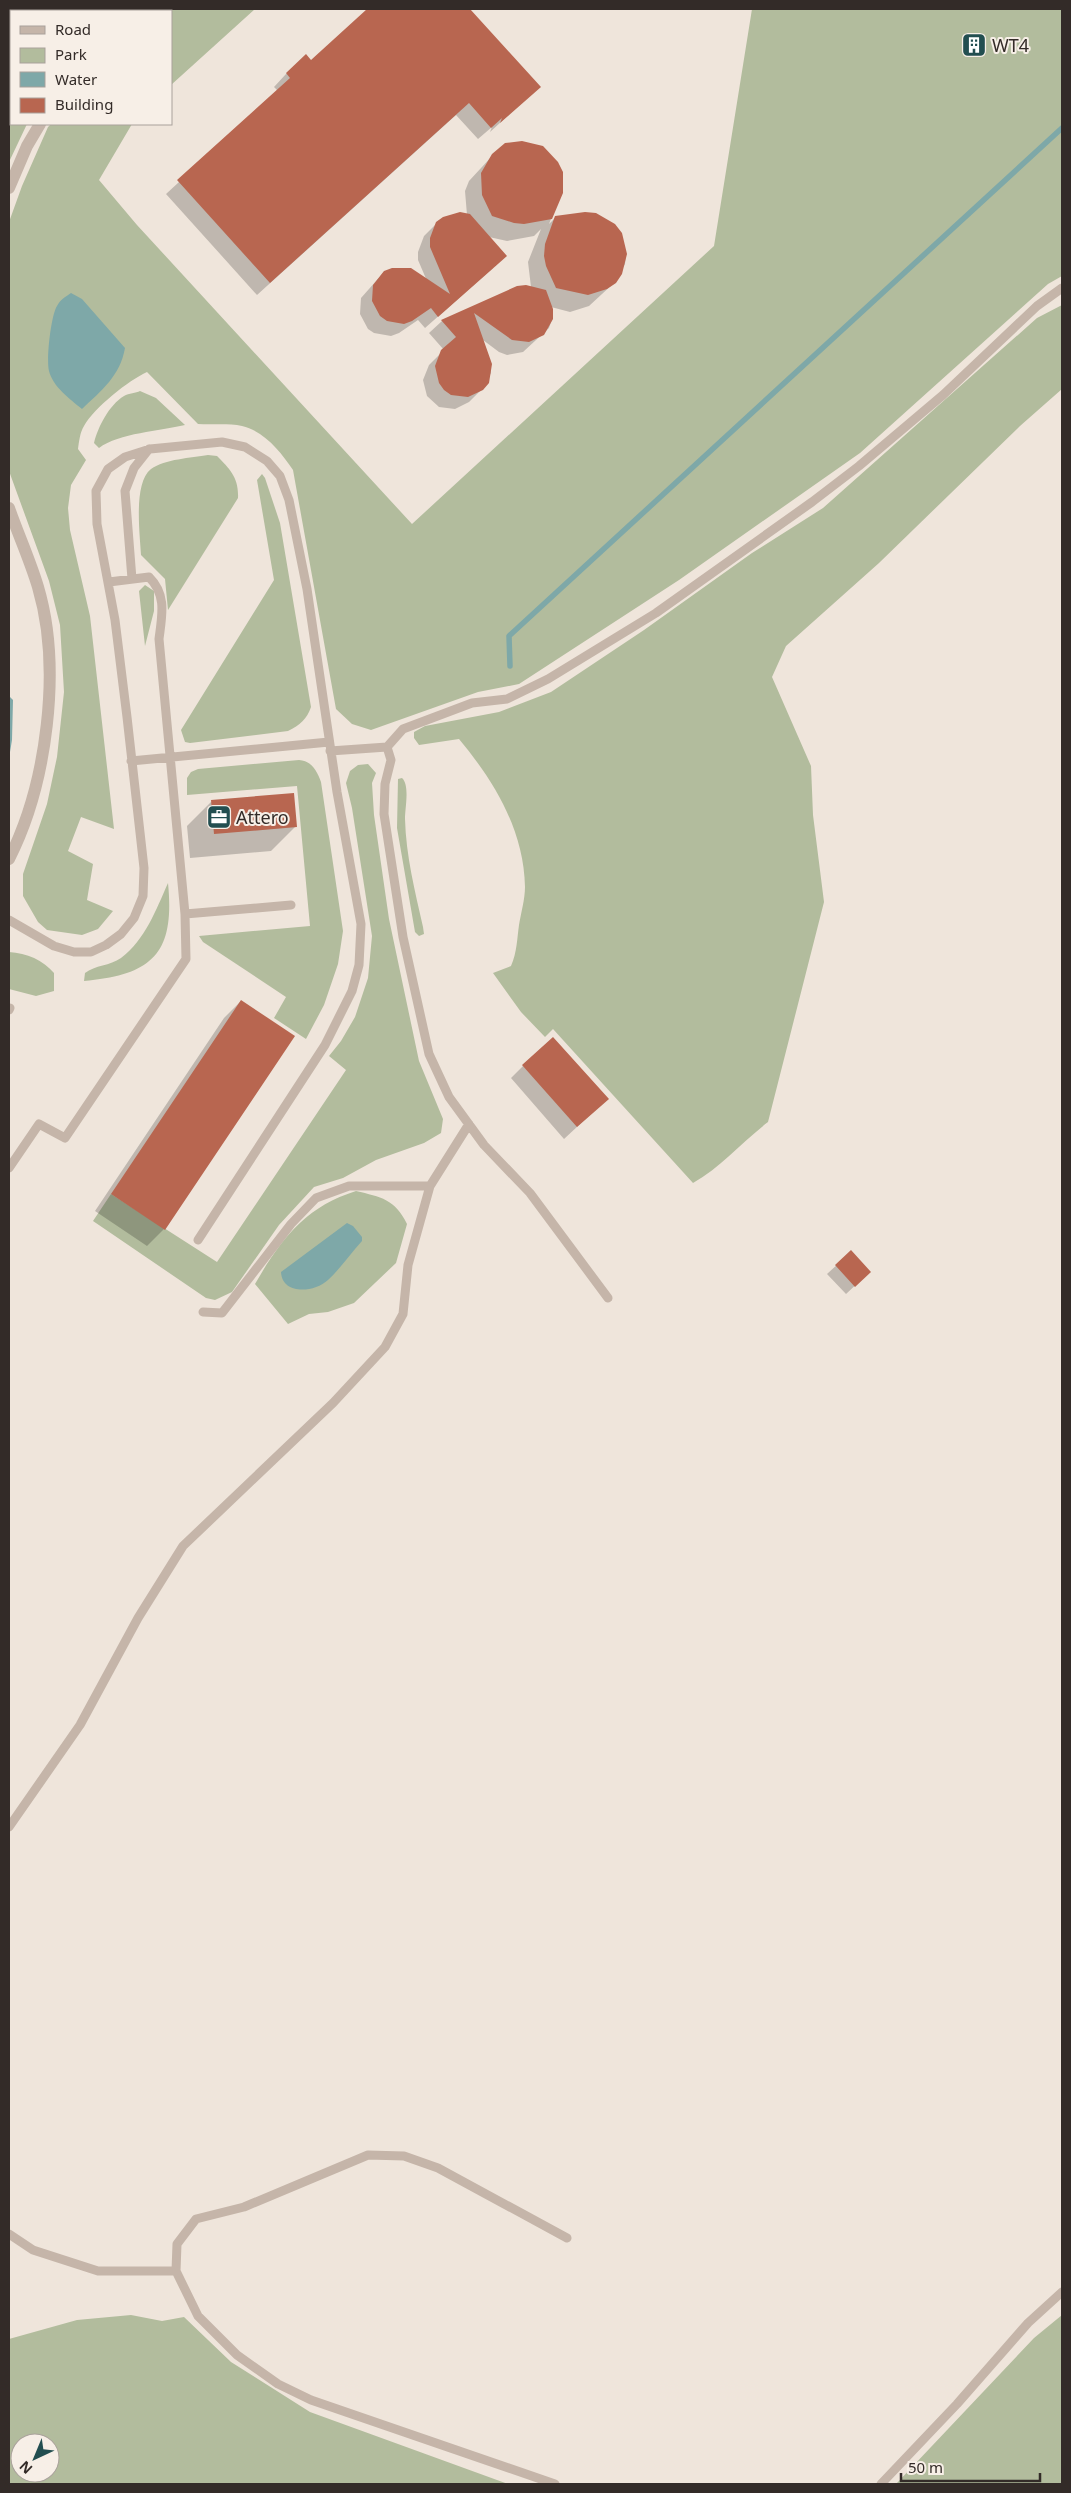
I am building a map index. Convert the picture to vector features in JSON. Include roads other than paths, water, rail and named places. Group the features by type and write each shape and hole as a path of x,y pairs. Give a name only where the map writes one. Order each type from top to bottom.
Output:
{"street":[{"path":"9,188 27,146 39,125"},
{"path":"9,508 38,587 48,638 48,701 38,776 17,842 9,859"}],"lane":[{"path":"131,762 330,746 387,746 403,729 472,703 507,698 548,679 656,613 812,502 859,466 943,395 1037,306 1062,288"},
{"path":"9,920 54,946 74,952 91,952 121,934 134,918 143,896 144,868 115,620 97,524 96,491 108,469 125,458 150,449 222,442 245,447 267,460 280,476 289,500 322,680 330,746 360,924 359,965 352,991 325,1045 198,1240"},
{"path":"132,579 125,491 134,468 150,449"},
{"path":"9,1168 40,1124 65,1138 186,959 185,914 159,639 162,611 159,586 149,577 109,582"},
{"path":"387,746 390,760 384,784 384,814 404,937 429,1054 449,1097 484,1144 530,1194 608,1298"},
{"path":"185,914 291,904"},
{"path":"9,1827 80,1725 138,1618 184,1546 333,1403 385,1347 403,1314 408,1266 430,1186 469,1124"},
{"path":"203,1312 222,1313 291,1224 316,1198 349,1186 430,1186"},
{"path":"555,2484 311,2400 278,2384 237,2355 198,2316 176,2271 177,2244 196,2219 244,2207 368,2155 404,2156 438,2168 566,2238"},
{"path":"9,2234 33,2250 98,2271 176,2271"},
{"path":"881,2484 958,2404 1028,2323 1062,2292"}],"water":[{"path":"71,293 82,299 125,348 123,358 114,375 103,389 82,409 67,397 54,382 48,365 55,311 60,302"},
{"path":"9,696 13,700 12,740 9,758"},
{"path":"347,1223 353,1226 362,1237 362,1241 332,1276 322,1284 307,1289 300,1290 287,1285 281,1272"}],"waterway":[{"path":"510,666 509,636 1062,128"}],"place":[{"name":"WT4","path":"974,45"},
{"name":"Attero","path":"219,817"}]}
